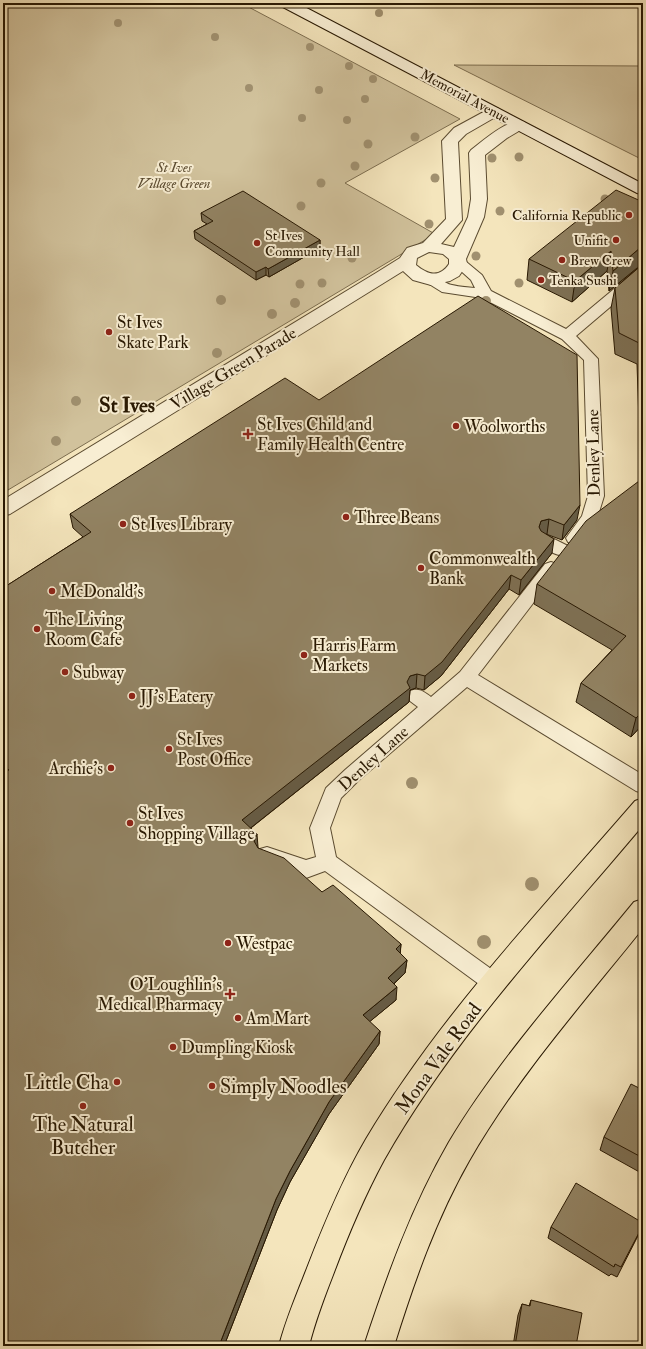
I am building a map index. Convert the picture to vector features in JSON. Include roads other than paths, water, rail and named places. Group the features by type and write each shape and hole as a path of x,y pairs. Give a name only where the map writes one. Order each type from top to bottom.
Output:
{"highway":[{"name":"Mona Vale Road","path":"294,1346 302,1320 346,1209 374,1151 412,1090 440,1050 494,983 643,808"},
{"path":"379,1346 420,1228 449,1171 484,1112 526,1054 643,910"}],"street":[{"name":"Memorial Avenue","path":"286,3 643,190"},
{"path":"429,247 454,220 450,141 460,131 494,112"},
{"path":"418,271 409,256 414,251 429,247 446,249 458,260 476,217 479,199 477,153 501,135 519,125"},
{"name":"Village Green Parade","path":"3,510 256,353 382,277 418,271 439,278 453,273 458,268 458,260"}],"lane":[{"path":"458,260 477,278 485,294"},
{"name":"Denley Lane","path":"327,862 320,828 333,794 352,775 466,677 590,518 596,496 591,359 567,336 485,294 447,289 418,271"},
{"path":"567,336 643,272"},
{"path":"628,284 643,291"},
{"path":"546,541 564,552"},
{"path":"466,677 643,784"},
{"path":"416,696 431,707"},
{"path":"266,854 306,869 327,862 494,983"}],"place":[{"name":"California Republic","path":"629,215"},
{"name":"Unifit","path":"616,240"},
{"name":"St Ives Community Hall","path":"257,243"},
{"name":"Brew Crew","path":"562,260"},
{"name":"Tenka Sushi","path":"541,280"},
{"name":"St Ives Skate Park","path":"109,332"},
{"name":"Woolworths","path":"456,426"},
{"name":"St Ives Child and Family Health Centre","path":"248,434"},
{"name":"Three Beans","path":"346,517"},
{"name":"St Ives Library","path":"123,524"},
{"name":"Commonwealth Bank","path":"421,568"},
{"name":"McDonald's","path":"52,591"},
{"name":"The Living Room Cafe","path":"37,629"},
{"name":"Harris Farm Markets","path":"304,655"},
{"name":"Subway","path":"65,672"},
{"name":"JJ's Eatery","path":"132,696"},
{"name":"St Ives Post Office","path":"169,749"},
{"name":"Archie's","path":"111,768"},
{"name":"St Ives Shopping Village","path":"130,823"},
{"name":"Westpac","path":"228,943"},
{"name":"O'Loughlin's Medical Pharmacy","path":"230,994"},
{"name":"Am Mart","path":"238,1018"},
{"name":"Dumpling Kiosk","path":"173,1047"},
{"name":"Little Cha","path":"117,1082"},
{"name":"Simply Noodles","path":"212,1086"},
{"name":"The Natural Butcher","path":"83,1106"}],"district":[{"name":"St Ives","path":"127,405"}],"park label":[{"name":"St Ives Village Green","path":"174,176"}]}
